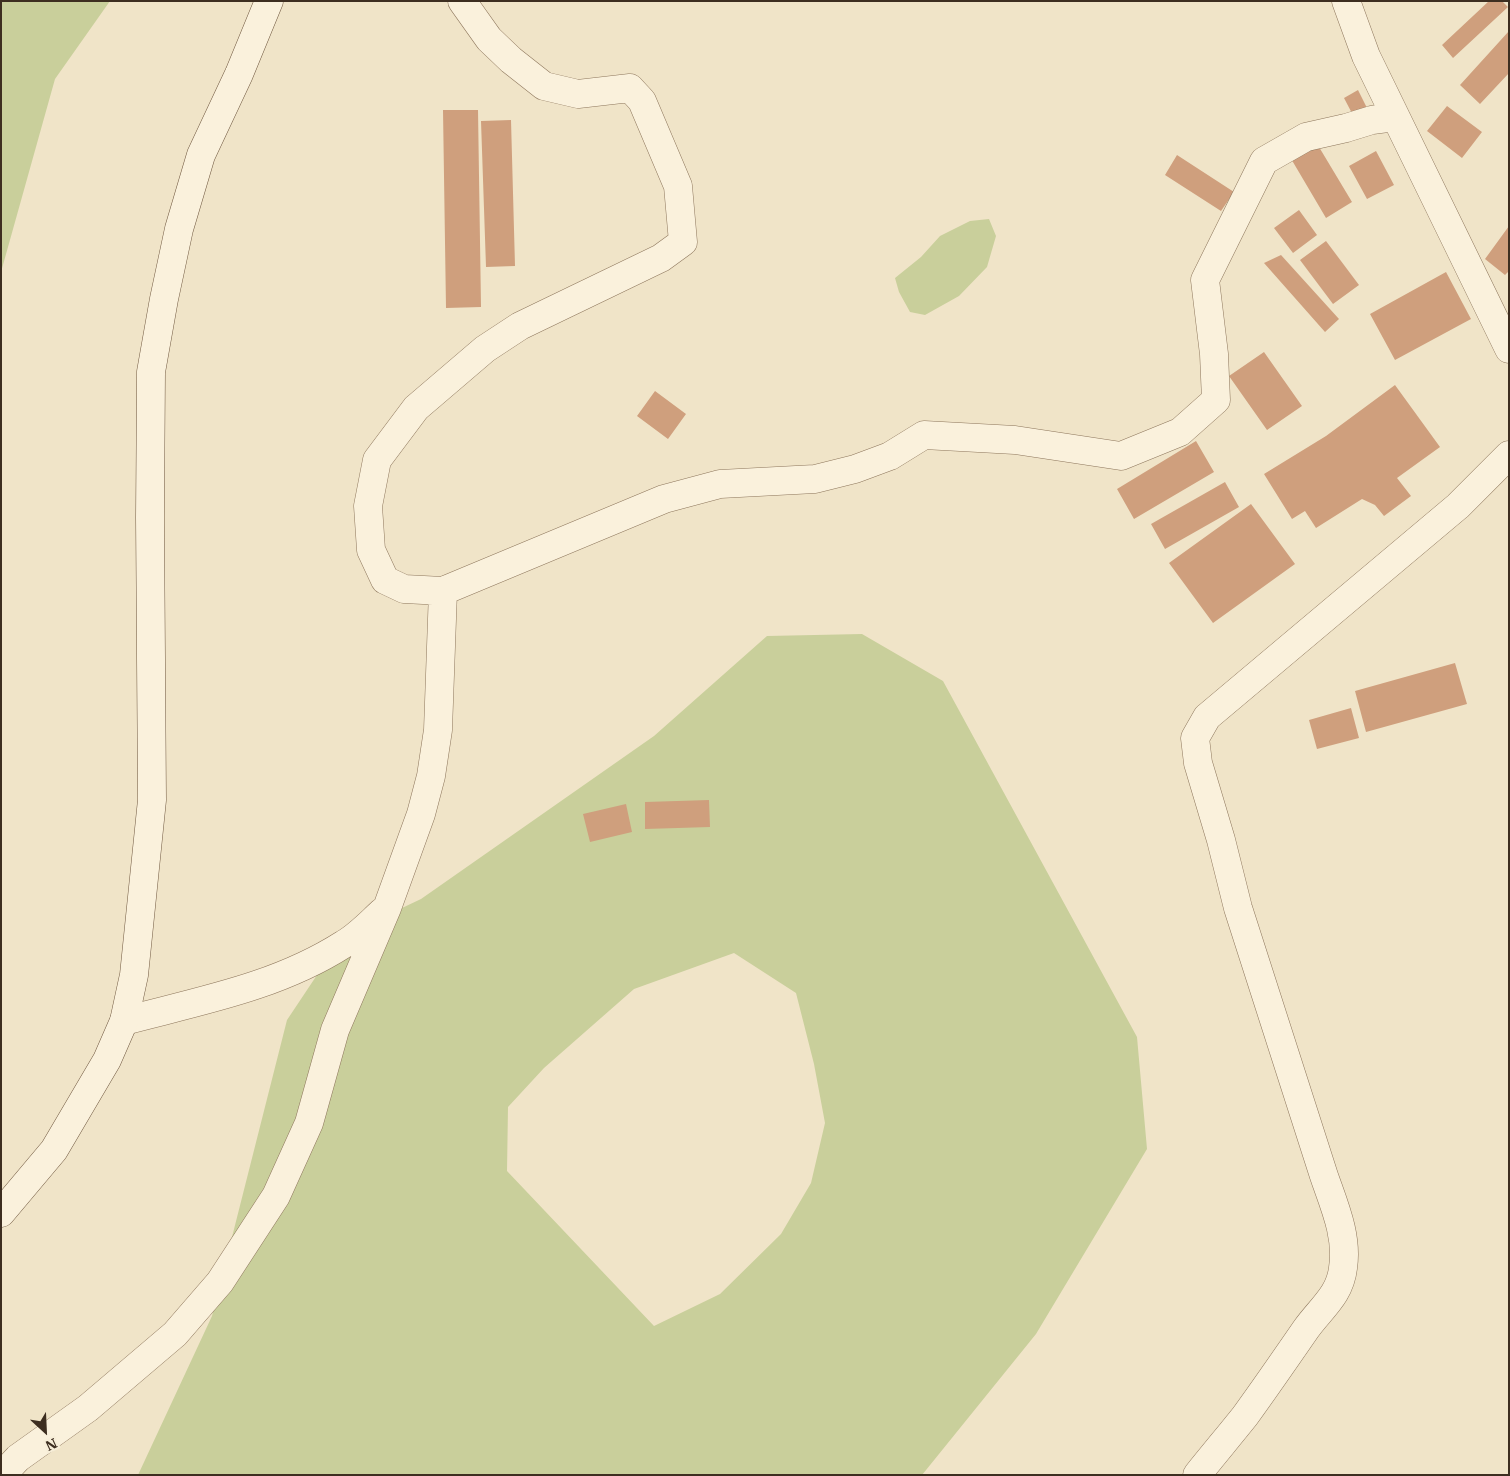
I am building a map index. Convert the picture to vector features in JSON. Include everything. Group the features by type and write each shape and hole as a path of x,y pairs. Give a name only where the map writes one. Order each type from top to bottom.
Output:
{"street":[{"path":"1,1213 54,1150 107,1060 124,1021 134,975 152,800 150,518 152,372 164,299 179,229 201,156 239,74 269,1"},
{"path":"462,1 489,39 511,60 544,86 578,94 630,88 642,102 678,186 683,242 661,258 520,326 485,349 416,408 377,460 368,506 371,550 385,580 404,589 443,591 664,499 720,484 815,479 847,471 890,456 924,435 1015,440 1121,456 1180,432 1216,400 1214,354 1205,280 1264,161 1306,137 1372,120 1395,117"},
{"path":"1346,1 1366,56 1509,349"},
{"path":"1197,1475 1245,1415 1309,1325 1328,1304 1337,1288 1343,1270 1345,1249 1337,1212 1238,908 1221,840 1198,763 1195,738 1207,717 1458,506 1509,455"},
{"path":"2,1475 18,1458 88,1408 175,1334 220,1282 276,1196 309,1123 334,1030 387,908 421,814 431,776 438,730 443,591"},
{"path":"124,1021 249,988 298,969 345,944 387,908"}],"green space":[{"path":"1,1 110,1 55,79 1,272"},
{"path":"989,219 996,236 987,267 959,296 925,315 910,312 899,292 895,278 921,257 940,236 970,221"},
{"path":"862,634 943,681 1137,1037 1147,1149 1036,1334 922,1475 138,1475 212,1316 287,1020 343,936 421,899 654,736 767,636","holes":["734,953 796,993 814,1064 825,1123 811,1183 781,1234 720,1294 654,1326 507,1171 508,1107 544,1068 634,989"]}],"building":[{"path":"1489,1 1502,1 1508,7 1453,58 1442,45"},
{"path":"1509,31 1509,73 1480,104 1460,85"},
{"path":"1358,90 1369,112 1355,119 1344,98"},
{"path":"1447,106 1482,132 1462,158 1427,131"},
{"path":"443,110 478,110 481,307 446,308"},
{"path":"511,120 515,266 486,267 481,121"},
{"path":"1316,142 1352,202 1326,218 1290,157"},
{"path":"1376,151 1394,185 1367,199 1349,166"},
{"path":"1177,155 1234,192 1221,211 1165,175"},
{"path":"1299,210 1317,235 1293,253 1274,228"},
{"path":"1509,226 1509,271 1505,275 1485,259"},
{"path":"1326,241 1359,285 1333,304 1300,260"},
{"path":"1281,255 1339,319 1325,332 1264,263"},
{"path":"1446,272 1471,319 1395,360 1370,314"},
{"path":"1264,352 1302,406 1267,430 1229,376"},
{"path":"1395,385 1440,447 1397,478 1411,496 1384,516 1375,505 1362,499 1316,528 1305,511 1292,519 1264,474 1326,436"},
{"path":"655,391 686,414 668,439 637,416"},
{"path":"1196,441 1214,472 1134,519 1117,489"},
{"path":"1225,482 1239,507 1165,549 1151,524"},
{"path":"1251,504 1295,564 1213,623 1169,563"},
{"path":"1455,663 1467,704 1366,732 1355,691"},
{"path":"1351,708 1359,738 1317,749 1309,720"},
{"path":"709,800 710,827 645,829 645,802"},
{"path":"626,804 632,832 590,842 583,814"}]}
